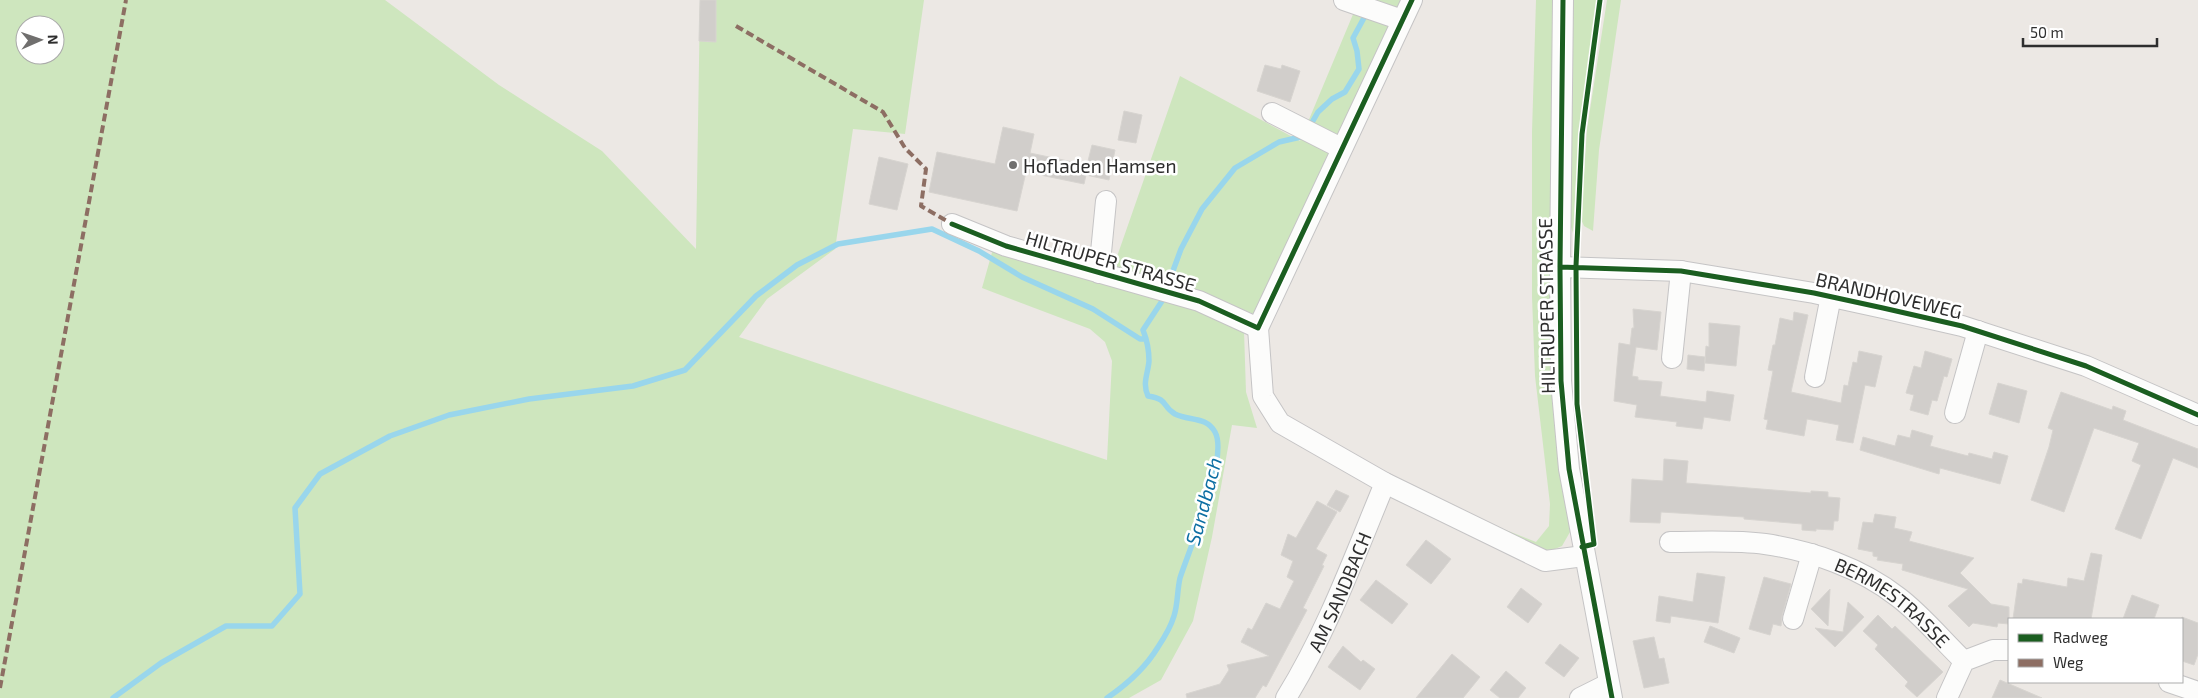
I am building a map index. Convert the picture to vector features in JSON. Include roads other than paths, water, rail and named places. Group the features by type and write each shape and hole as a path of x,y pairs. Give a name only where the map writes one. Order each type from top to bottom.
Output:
{"street":[{"path":"1344,0 1402,20"},
{"path":"1412,0 1258,328 1262,396 1280,423 1386,483 1544,561 1584,556"},
{"name":"HILTRUPER STRASSE","path":"1563,0 1560,267 1562,398 1569,469 1610,691"},
{"path":"1272,113 1341,148"},
{"name":"HILTRUPER STRASSE","path":"1099,273 1106,201"},
{"name":"HILTRUPER STRASSE","path":"952,224 1006,246 1199,301 1258,328"},
{"name":"BRANDHOVEWEG","path":"1560,267 1681,271 1831,296 1978,331 2086,366 2198,415"},
{"path":"1672,358 1681,271"},
{"name":"BRANDHOVEWEG","path":"1815,377 1831,296"},
{"name":"BRANDHOVEWEG","path":"1955,413 1978,331"},
{"name":"AM SANDBACH","path":"1286,698 1299,676 1330,610 1386,483"},
{"name":"BERMESTRASSE","path":"1670,542 1764,544 1812,554 1850,569 1877,582 1900,598 1964,661"},
{"name":"BERMESTRASSE","path":"1792,619 1812,554"},
{"name":"BERMESTRASSE","path":"1947,698 1964,661 1993,650 2008,650"},
{"path":"2172,683 2198,692"},
{"path":"1580,698 1610,691"}],"waterway":[{"name":"Sandbach","path":"1310,126 1318,112 1332,99 1345,92 1359,69 1353,38 1365,16"},
{"name":"Sandbach","path":"1170,279 1181,249 1202,209 1235,168 1279,142 1305,136"},
{"path":"113,698 161,663 226,626 272,626 300,594 295,508 320,474 390,436 449,415 529,399 633,386 685,370 756,296 797,265 838,244 932,229 979,251 1022,277 1093,309 1140,339 1146,339"},
{"name":"Sandbach","path":"1107,698 1148,662 1171,624 1176,607 1180,578 1206,504 1217,461 1218,444 1215,432 1207,423 1175,414 1162,401 1148,396 1146,391 1145,383 1149,357 1148,345 1143,330 1164,298"}],"place":[{"name":"Hofladen Hamsen","path":"1013,165"}]}
